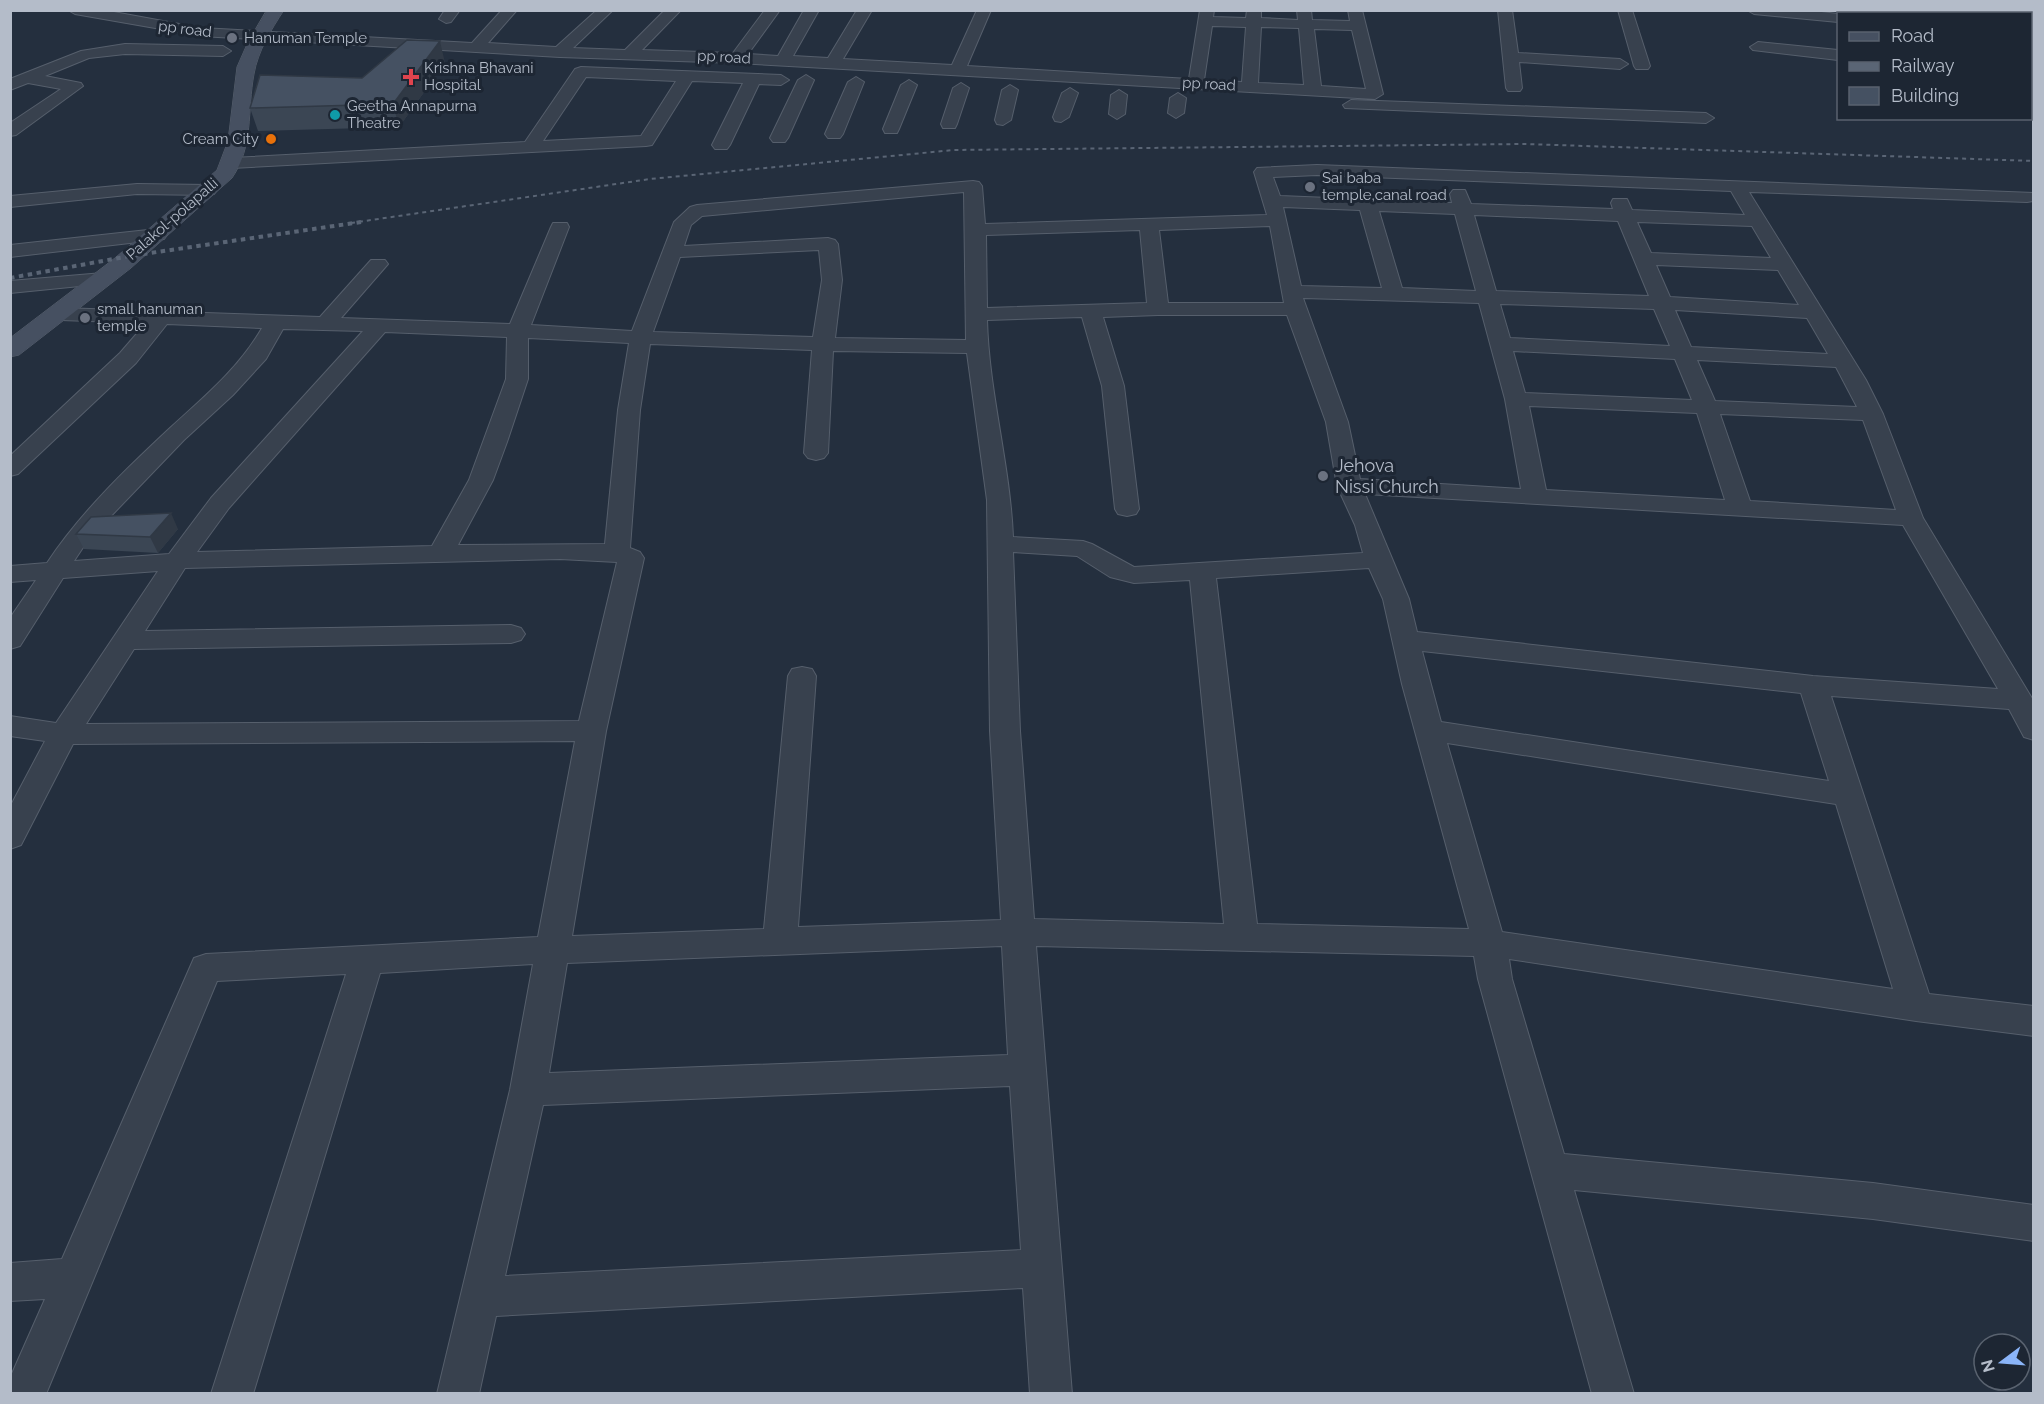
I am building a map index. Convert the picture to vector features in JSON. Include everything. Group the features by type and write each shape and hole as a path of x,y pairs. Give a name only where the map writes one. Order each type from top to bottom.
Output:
{"street":[{"name":"pp road","path":"75,10 256,43 476,47 783,60 1375,94 1357,18"},
{"path":"118,18 132,10"},
{"name":"Palakol-polapalli","path":"10,350 61,314 157,236 208,190 232,163 239,135 244,74 256,43 276,10"},
{"path":"476,47 510,10"},
{"path":"560,52 606,10"},
{"path":"628,54 674,10"},
{"path":"737,58 773,10"},
{"path":"783,60 812,10"},
{"path":"833,63 865,10"},
{"path":"958,70 984,10"},
{"path":"1505,10 1514,88"},
{"path":"1625,10 1642,66"},
{"path":"1754,10 1837,18"},
{"path":"1196,83 1205,16 1357,18"},
{"path":"1250,87 1253,16"},
{"path":"1305,17 1313,90"},
{"path":"10,86 86,54 104,51 256,43"},
{"path":"1758,47 1837,55"},
{"path":"1511,57 1620,64"},
{"path":"530,148 581,72 1016,90 1003,120"},
{"path":"232,163 646,141 687,76"},
{"path":"10,131 75,86 28,79"},
{"path":"721,145 753,79"},
{"path":"779,138 806,80"},
{"path":"834,134 856,82"},
{"path":"891,129 909,85"},
{"path":"948,124 961,88"},
{"path":"1061,117 1064,93 1119,95 1177,105 1706,118"},
{"path":"1117,114 1119,95"},
{"path":"1613,1394 1495,979 1489,943 1416,684 1396,599 1349,486 1337,422 1293,300 1275,211 1263,172 1317,170 1738,188 2027,197"},
{"path":"1453,176 1516,399 1535,497"},
{"path":"1611,182 1706,407 1740,508"},
{"path":"616,552 629,410 641,336 683,222 697,211 973,186 976,230 977,346 999,500 1005,731 1026,1070 1051,1394"},
{"path":"1738,188 1814,312 1872,414 1911,518 2019,700 2034,730"},
{"path":"10,202 137,189 208,190"},
{"path":"1368,206 1394,294"},
{"path":"976,230 1149,225 1275,211 1368,206 1759,221"},
{"path":"1149,225 1158,309"},
{"path":"441,553 481,480 517,379 518,331 560,228"},
{"path":"10,251 157,236"},
{"path":"672,252 828,244 832,280 823,345 816,453"},
{"path":"1644,259 1785,264"},
{"path":"325,324 378,264"},
{"path":"10,287 103,279"},
{"path":"977,314 1158,309 1394,294 1662,303 1814,312"},
{"path":"1091,312 1113,386 1127,509"},
{"path":"61,314 823,345 977,346"},
{"path":"10,469 128,358 160,318"},
{"path":"10,640 78,535 176,435 225,390 258,354 276,322"},
{"path":"10,837 64,734 177,561 220,503 379,326"},
{"path":"1500,344 1843,361"},
{"path":"1516,399 1872,414"},
{"path":"1349,486 1911,518"},
{"path":"1000,544 1083,549 1119,571 1134,575 1378,560"},
{"path":"10,574 177,561 441,553 616,552 631,558 591,731 528,1090 458,1394"},
{"path":"1203,571 1242,937"},
{"path":"126,640 511,634"},
{"path":"1406,640 1813,685 2019,700"},
{"path":"780,941 802,675"},
{"path":"1813,685 1916,1007"},
{"path":"10,726 64,734 591,731"},
{"path":"1430,730 1848,795"},
{"path":"25,1394 206,968 553,950 1018,932 1489,943 1916,1007 2034,1021"},
{"path":"232,1394 367,960"},
{"path":"528,1090 1026,1070"},
{"path":"1550,1170 1873,1201 2034,1223"},
{"path":"481,1297 1042,1268"},
{"path":"10,1282 74,1278"}],"building":[{"path":"407,40 440,41 393,104 250,108 260,75 362,78"},
{"path":"171,513 150,537 76,534 91,517"}],"railway":[{"path":"351,223 650,179 954,150 1526,144 2034,161"},
{"path":"10,278 130,256 361,222"}],"place":[{"name":"Hanuman Temple","path":"232,38"},
{"name":"Krishna Bhavani Hospital","path":"411,77"},
{"name":"Geetha Annapurna Theatre","path":"335,115"},
{"name":"Cream City","path":"271,139"},
{"name":"Sai baba temple,canal road","path":"1310,187"},
{"name":"small hanuman temple","path":"85,318"},
{"name":"Jehova Nissi Church","path":"1323,476"}]}
